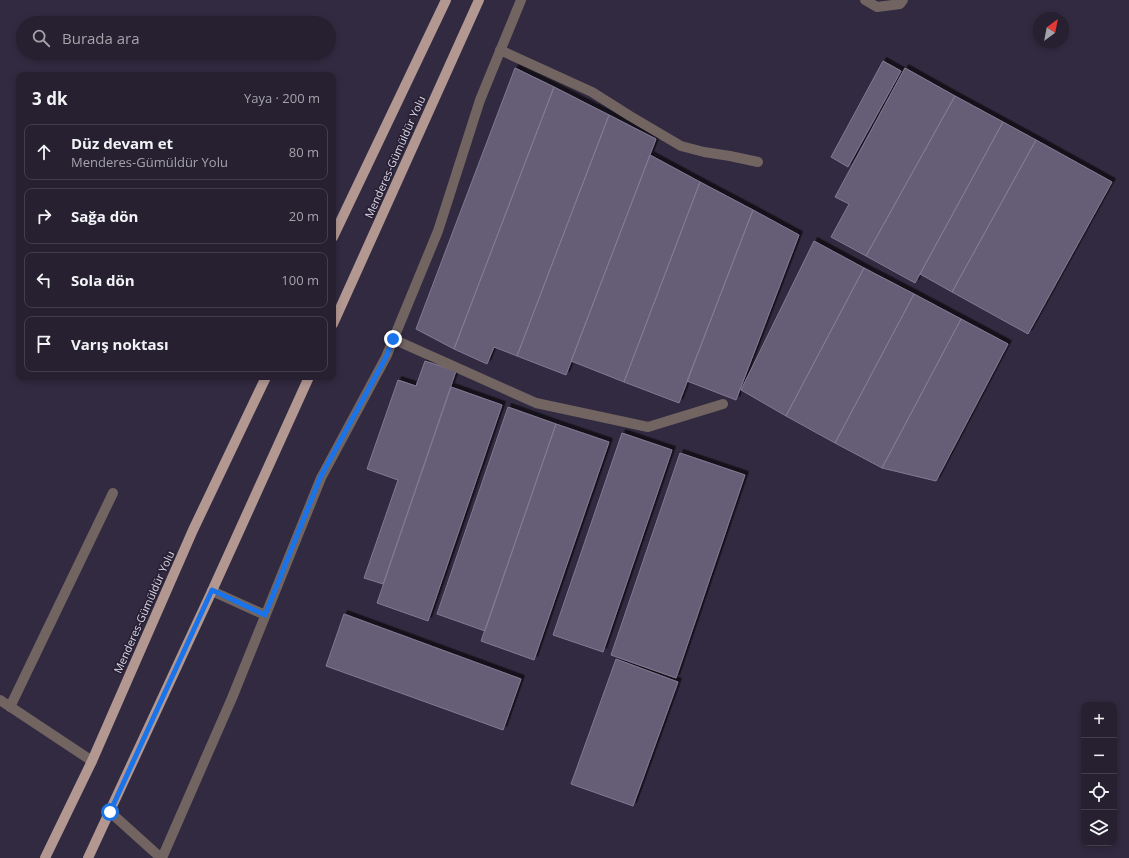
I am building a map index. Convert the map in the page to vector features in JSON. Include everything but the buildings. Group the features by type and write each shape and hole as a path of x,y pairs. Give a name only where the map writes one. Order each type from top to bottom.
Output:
{"main road":[{"name":"Menderes-Gümüldür Yolu","path":"336,230 446,0"},
{"name":"Menderes-Gümüldür Yolu","path":"336,317 479,0"},
{"name":"Menderes-Gümüldür Yolu","path":"45,858 92,761 193,530 265,380"},
{"path":"88,858 308,380"}],"street":[{"path":"110,812 162,858 232,698 320,478 386,357 438,232 480,100 520,0"},
{"path":"865,0 877,7 900,4 903,0"},
{"path":"500,50 592,92 682,146 704,152 758,162"},
{"path":"393,339 536,403 648,427 723,404"},
{"path":"10,707 113,493"},
{"path":"212,590 265,615"},
{"path":"0,700 92,761"}],"route":[{"path":"110,812 212,590 265,615 320,478 386,357 393,339"}]}
